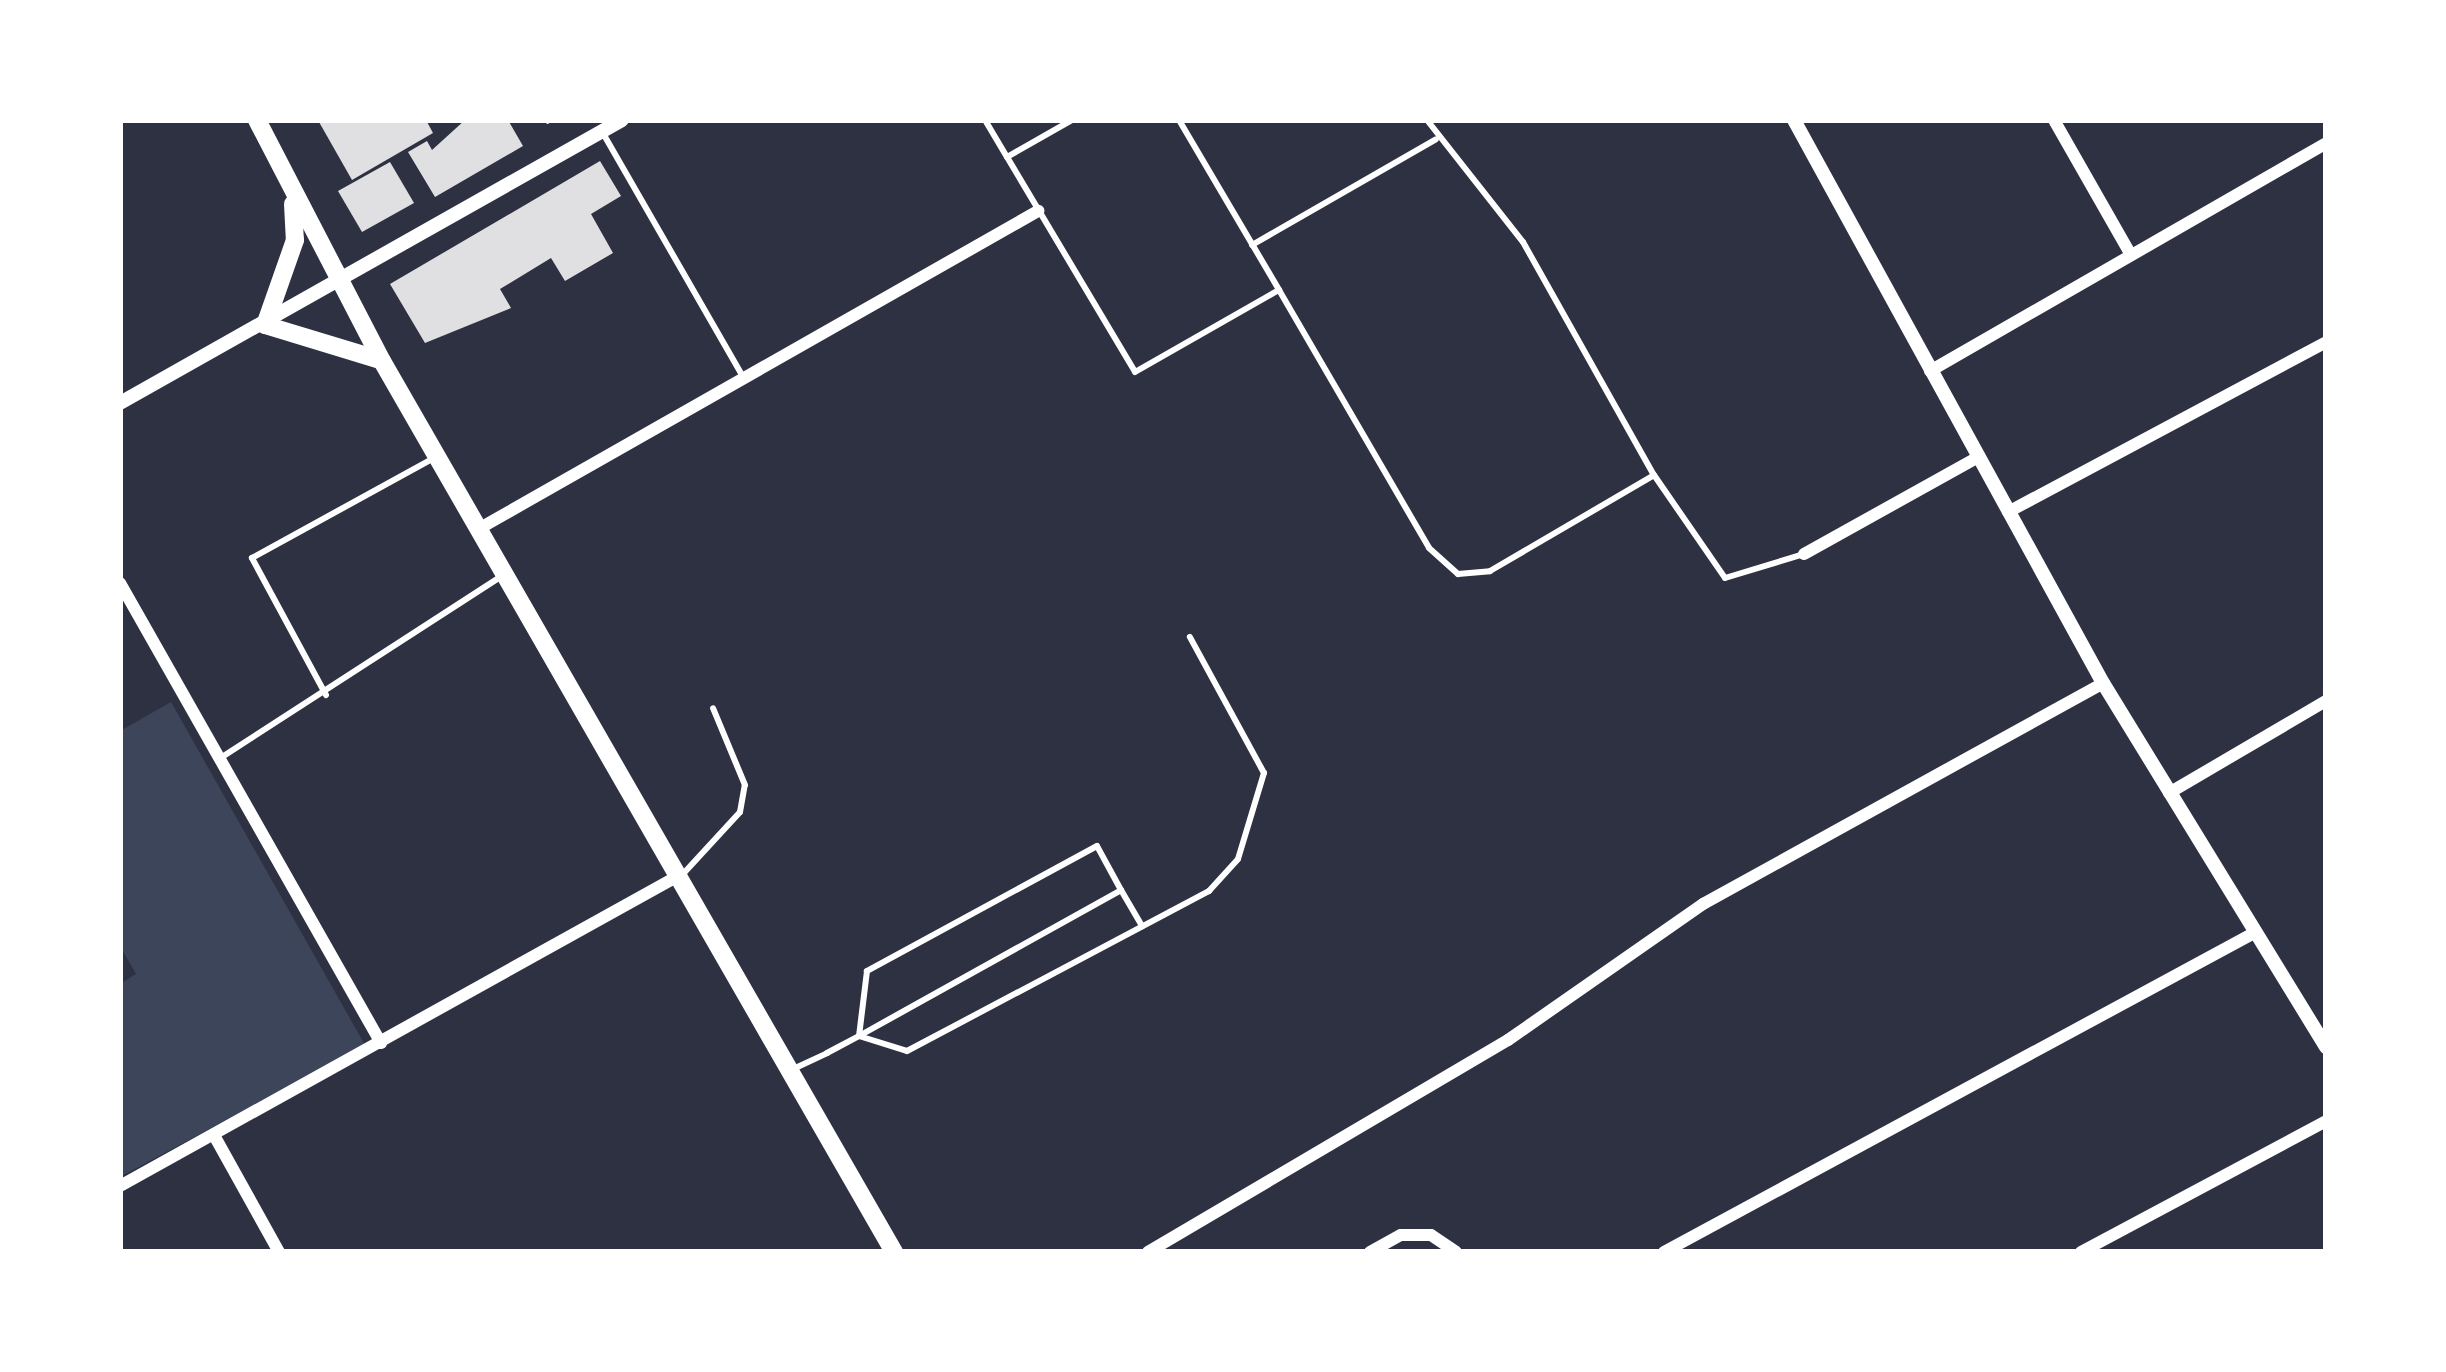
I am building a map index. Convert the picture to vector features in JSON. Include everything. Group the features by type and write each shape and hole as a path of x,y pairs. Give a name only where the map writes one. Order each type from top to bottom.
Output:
{"main road":[{"path":"262,122 292,194 382,361 683,874 894,1252"},
{"path":"292,194 295,240 265,325 382,361"}],"street":[{"path":"120,403 265,325 601,126 622,120"},
{"path":"1794,120 2103,683 2326,1047"},
{"path":"2054,120 2132,255"},
{"path":"1930,371 2326,143"},
{"path":"482,526 746,381 1038,211"},
{"path":"2008,512 2326,342"},
{"path":"1804,554 1978,457"},
{"path":"120,583 381,1042"},
{"path":"1148,1252 1508,1040 1703,904 2103,683"},
{"path":"2169,793 2326,701"},
{"path":"120,1186 683,874"},
{"path":"1664,1252 2254,932"},
{"path":"2081,1252 2326,1121"},
{"path":"214,1137 279,1252"},
{"path":"1370,1252 1401,1235 1431,1235 1456,1252"}],"lane":[{"path":"985,120 1135,372 1279,290"},
{"path":"1007,157 1072,120"},
{"path":"1179,120 1429,548 1458,574 1490,571 1654,476"},
{"path":"1427,120 1523,242 1654,476 1725,578 1804,554"},
{"path":"601,126 746,381"},
{"path":"1252,245 1437,138"},
{"path":"326,695 252,558 439,456"},
{"path":"219,759 326,695 351,667 508,572"},
{"path":"860,1036 907,1051 1209,891 1238,859 1264,773 1190,637"},
{"path":"683,874 729,835 743,798 713,709"},
{"path":"860,1036 867,971 1097,846 1142,926"},
{"path":"791,1070 1121,890"}],"shaded area":[{"path":"171,702 365,1045 120,1177 120,984 136,974 120,946 120,731"}],"building":[{"path":"426,120 433,133 352,180 319,122"},
{"path":"465,120 508,120 523,146 435,197 408,152 427,141 432,150"},
{"path":"600,161 621,196 591,214 613,253 565,281 551,258 500,289 511,308 425,343 390,284"},
{"path":"390,162 414,203 362,232 338,191"}]}
